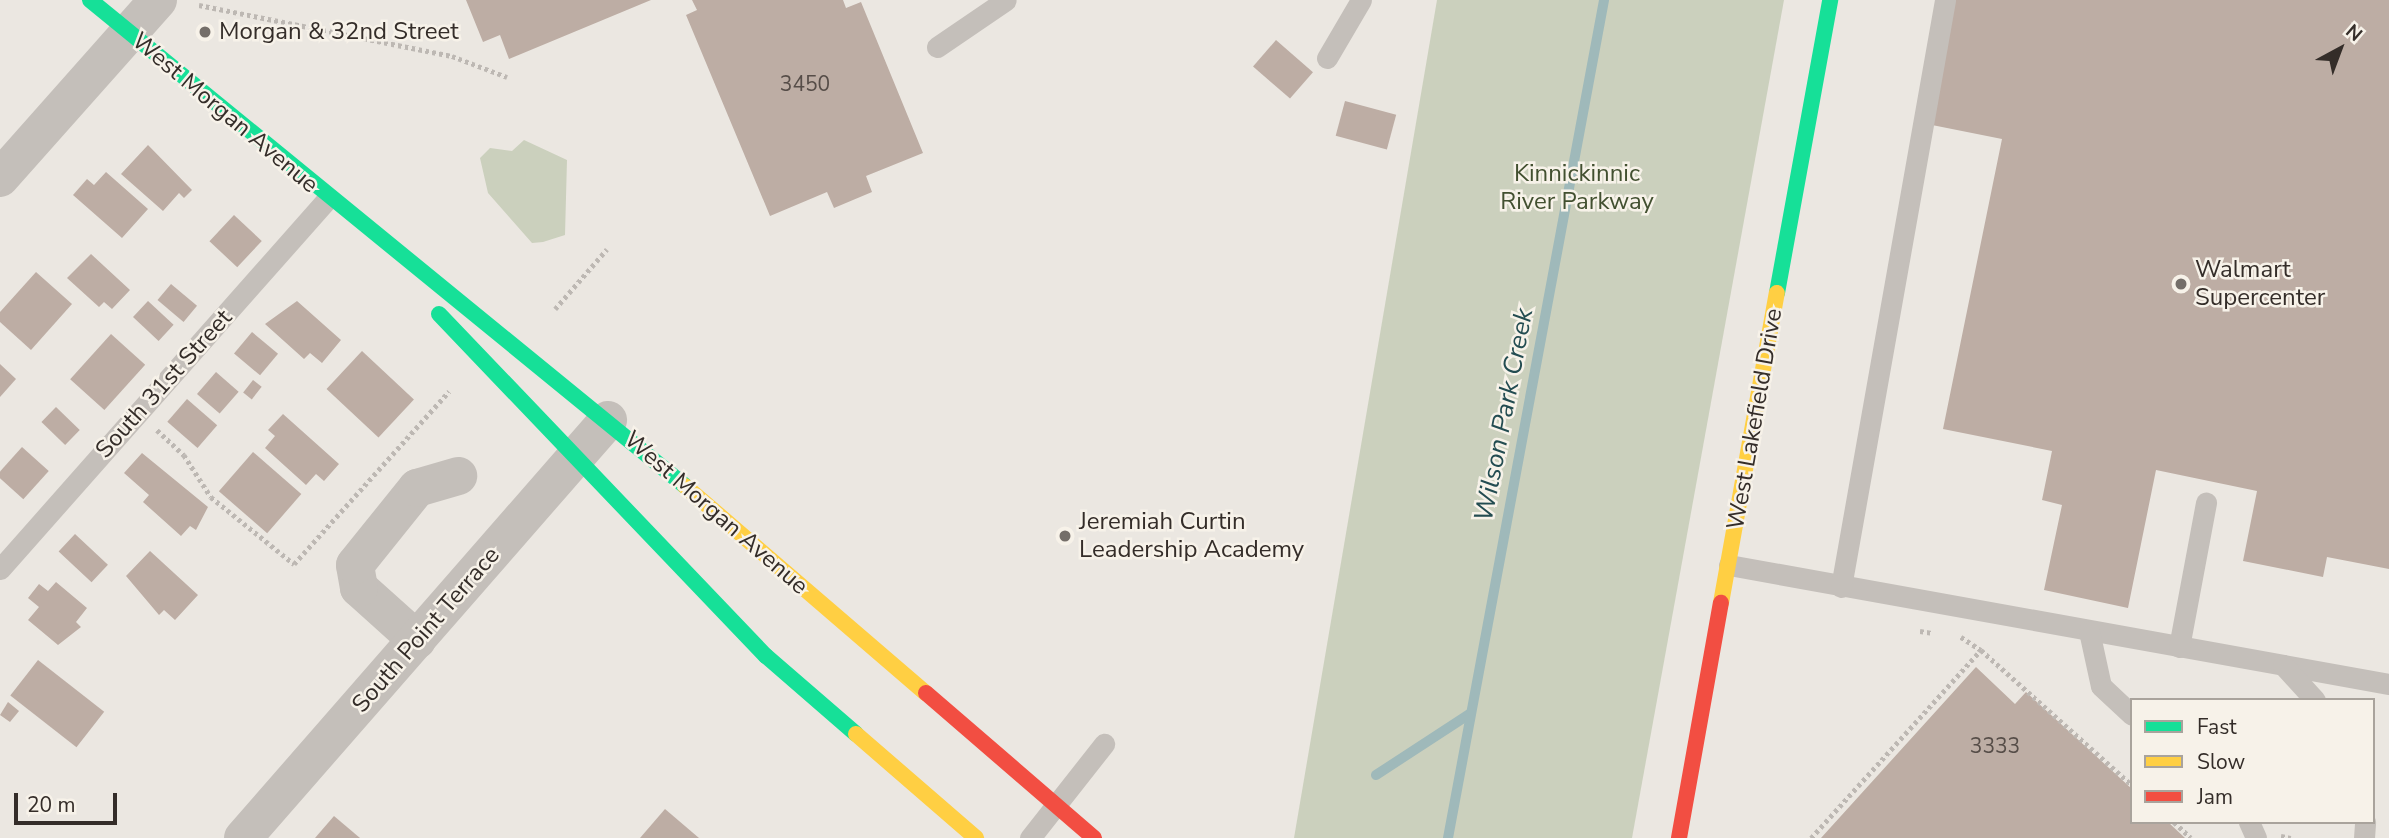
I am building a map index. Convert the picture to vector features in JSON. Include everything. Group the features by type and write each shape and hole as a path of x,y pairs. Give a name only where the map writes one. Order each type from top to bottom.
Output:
{"street":[{"name":"West Morgan Avenue","path":"90,0 327,200 608,420 1094,838"},
{"path":"0,178 158,0"},
{"name":"West Lakefield Drive","path":"1679,838 1830,0"},
{"name":"West Morgan Avenue","path":"327,200 579,456 766,656 976,838"},
{"name":"South Point Terrace","path":"243,838 608,420"},
{"path":"417,640 359,588 355,565 416,488 458,476"}],"lane":[{"path":"937,47 1006,0"},
{"path":"1327,58 1362,0"},
{"path":"1841,587 1945,0"},
{"name":"South 31st Street","path":"0,569 327,200"},
{"path":"2179,646 2206,503"},
{"path":"1729,565 2389,684"},
{"path":"2089,631 2101,687 2130,713"},
{"path":"2283,665 2313,698"},
{"path":"1030,838 1104,744"}],"path":[{"path":"199,5 452,55 507,77"},
{"path":"555,309 607,249"},
{"path":"138,413 184,455 211,497 294,565 449,391"},
{"path":"1920,631 1961,637 1981,650 2130,783"},
{"path":"1811,838 1981,650"},
{"path":"2176,824 2191,838"}],"green space":[{"name":"Kinnickinnic River Parkway","path":"1437,0 1784,0 1632,838 1294,838"},
{"path":"524,140 567,160 565,235 543,242 532,243 488,193 480,158 490,148 512,151"}],"building":[{"path":"466,0 651,0 509,59 500,35 483,42"},
{"path":"692,0 843,0 846,8 861,2 923,153 866,176 872,192 834,208 827,192 770,216 686,15 697,10"},
{"name":"Walmart Supercenter","path":"1952,0 2389,0 2389,569 2327,557 2323,577 2243,561 2257,491 2156,470 2128,608 2044,590 2062,505 2042,500 2052,451 1943,429 2002,139 1927,124"},
{"path":"1276,40 1313,72 1290,99 1253,66"},
{"path":"1345,101 1396,115 1387,149 1336,136"},
{"path":"148,145 192,190 184,198 179,193 163,211 121,174"},
{"path":"106,172 148,209 122,238 73,195 87,179 94,185"},
{"path":"234,215 262,241 237,267 209,241"},
{"path":"91,254 130,290 112,309 104,302 99,307 67,278"},
{"path":"36,272 72,304 31,350 0,322 0,312"},
{"path":"171,284 197,306 184,322 158,300"},
{"path":"148,301 174,325 159,341 133,317"},
{"path":"297,301 341,340 322,363 310,353 304,359 265,324"},
{"path":"252,332 278,354 260,375 234,353"},
{"path":"111,334 145,365 104,410 70,379"},
{"path":"362,351 414,399 378,437 327,389"},
{"path":"0,364 16,379 0,397"},
{"path":"216,372 239,392 220,414 197,394"},
{"path":"253,380 262,387 252,399 243,393"},
{"path":"187,399 217,425 198,448 167,422"},
{"path":"56,407 80,430 65,445 41,422"},
{"path":"283,414 339,464 324,481 316,474 306,485 265,448 275,436 268,430"},
{"path":"22,447 49,471 23,499 0,478 0,471"},
{"path":"253,452 301,494 267,533 219,491"},
{"path":"142,453 208,507 196,530 190,526 181,536 143,502 149,495 124,473"},
{"path":"75,534 108,565 92,582 59,552"},
{"path":"150,551 198,595 175,620 164,610 159,615 126,576"},
{"path":"56,582 87,608 76,622 81,627 58,645 28,620 39,607 28,598 39,584 48,591"},
{"path":"38,660 104,712 76,747 10,695"},
{"path":"1976,667 2015,704 2026,692 2130,787 2130,824 2170,824 2185,838 1821,838"},
{"path":"8,702 19,711 10,722 0,715"},
{"path":"665,809 699,838 640,838"},
{"path":"334,816 360,838 315,838"}],"waterway":[{"name":"Wilson Park Creek","path":"1448,838 1604,0"},
{"path":"1376,775 1471,713"}],"traffic: fast":[{"path":"90,0 685,486"},
{"path":"1777,293 1830,0"},
{"path":"439,314 766,656 856,734"}],"traffic: slow":[{"path":"1721,603 1777,293"},
{"path":"685,486 926,693"},
{"path":"856,734 976,838"}],"traffic: jam":[{"path":"1679,838 1721,603"},
{"path":"926,693 1094,838"}],"place":[{"name":"Morgan & 32nd Street","path":"205,32"},
{"name":"Walmart Supercenter","path":"2181,284"},
{"name":"Jeremiah Curtin Leadership Academy","path":"1065,536"}]}
